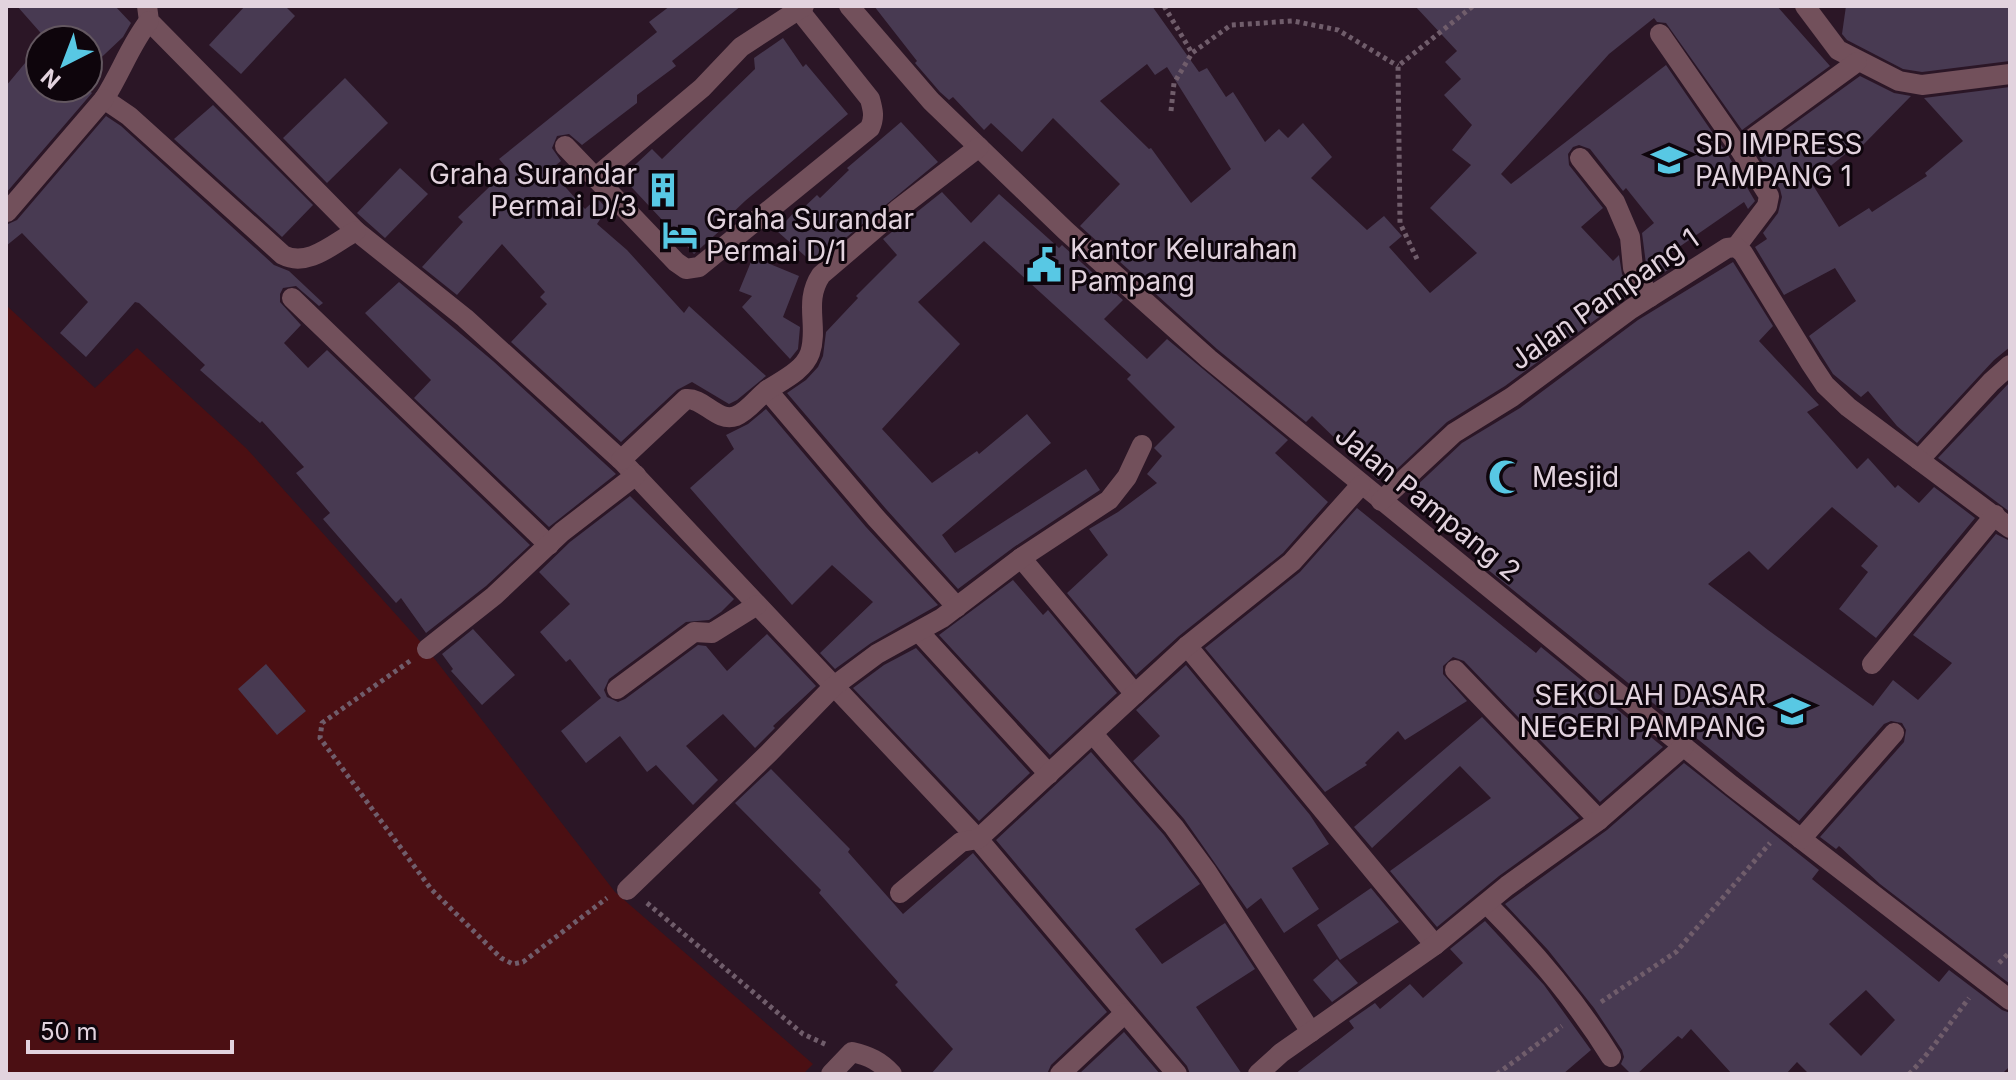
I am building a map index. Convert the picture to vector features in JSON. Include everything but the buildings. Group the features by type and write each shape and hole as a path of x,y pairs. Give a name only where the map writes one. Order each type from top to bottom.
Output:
{"street":[{"name":"Jalan Pampang 2","path":"849,6 931,101 1066,231 1187,339 1361,485 1792,833 2010,1000"},
{"path":"1805,6 1829,42 1884,76 1912,85 2010,74"},
{"path":"565,146 676,262 686,269 694,269 870,128 874,112 870,99 802,8 741,47 702,88 596,177"},
{"path":"356,231 307,259 297,261 283,255 129,116 104,99 120,75 148,13 356,231 465,318 629,468 978,839 1177,1074"},
{"path":"1660,34 1739,148 1769,199 1736,247"},
{"path":"1739,148 1857,62"},
{"path":"7,212 100,104"},
{"path":"427,649 494,596 629,468 686,399 694,398 725,417 735,417 767,390 790,377 810,355 813,286 821,275 897,210 979,147"},
{"path":"1580,158 1615,202 1630,237 1633,268 1650,297"},
{"name":"Jalan Pampang 1","path":"1381,501 1454,433 1512,397 1650,297 1727,248 1736,247 1743,253 1825,385 1848,407 2003,522"},
{"path":"292,298 549,545"},
{"path":"1919,460 2010,365"},
{"path":"767,390 957,607"},
{"path":"627,890 834,686 877,654 957,607 1021,558 1109,500 1127,477 1142,445"},
{"path":"900,893 961,842 978,839 1187,646 1292,562 1361,485"},
{"path":"1872,664 2003,522"},
{"path":"1021,558 1135,694"},
{"path":"617,689 694,632 712,633 757,605"},
{"path":"919,632 1049,774"},
{"path":"1187,646 1435,945"},
{"path":"1455,670 1599,820"},
{"path":"1792,833 1894,733"},
{"path":"1093,734 1174,827 1207,872 1311,1032"},
{"path":"1258,1074 1599,820 1684,746"},
{"path":"1487,904 1537,955 1584,1013 1611,1057"},
{"path":"1060,1074 1125,1013"},
{"path":"831,1074 852,1052 882,1063 892,1074"}],"path":[{"path":"1164,6 1192,53"},
{"path":"1398,66 1473,6"},
{"path":"1171,111 1174,83 1192,53 1231,25 1293,21 1338,30 1398,66"},
{"path":"1398,66 1400,223 1417,259"},
{"path":"427,649 322,723 320,738 431,889 501,958 513,964 523,962 615,892 627,890 637,895 803,1034 824,1044"},
{"path":"1497,1074 1548,1035 1676,952 1792,833"},
{"path":"1909,1074 1932,1051 1984,979 2010,952"}],"shaded area":[{"path":"6,305 95,388 137,348 247,449 427,649 615,892 813,1064 803,1074 6,1074"}],"place":[{"name":"SD IMPRESS PAMPANG 1","path":"1669,160"},
{"name":"Graha Surandar Permai D/3","path":"663,190"},
{"name":"Graha Surandar Permai D/1","path":"680,235"},
{"name":"Kantor Kelurahan Pampang","path":"1044,265"},
{"name":"Mesjid","path":"1506,477"},
{"name":"SEKOLAH DASAR NEGERI PAMPANG","path":"1792,711"}]}
